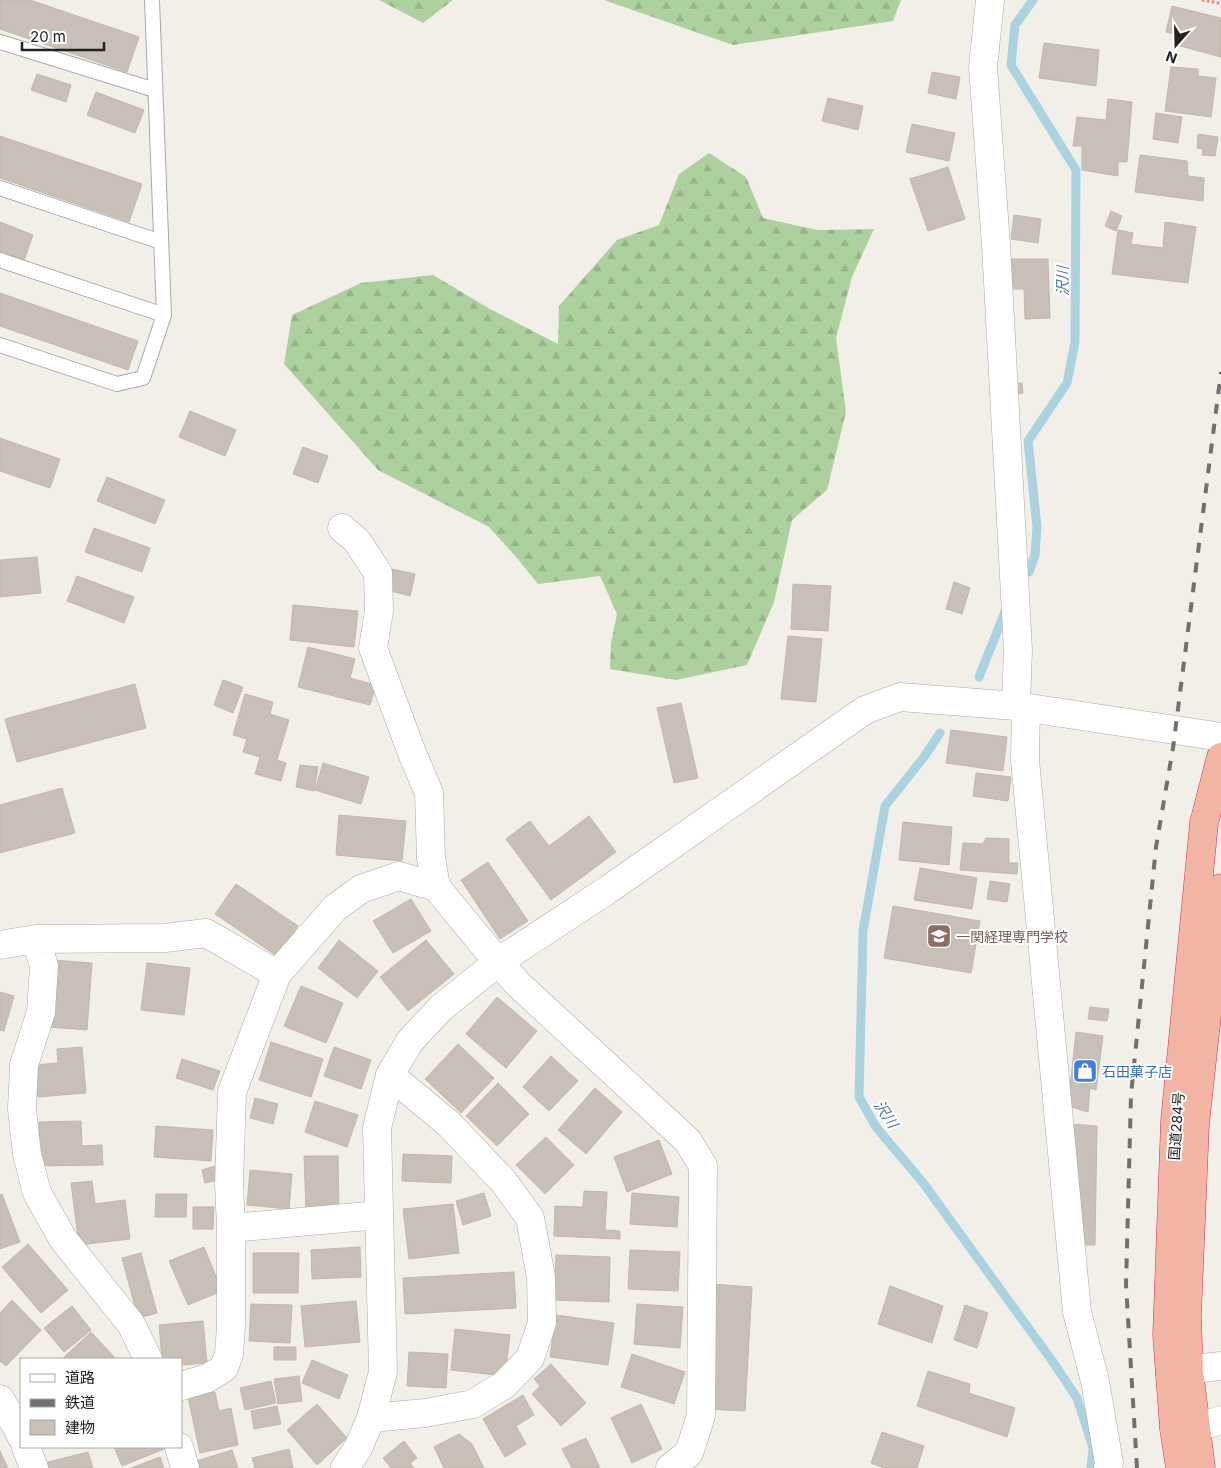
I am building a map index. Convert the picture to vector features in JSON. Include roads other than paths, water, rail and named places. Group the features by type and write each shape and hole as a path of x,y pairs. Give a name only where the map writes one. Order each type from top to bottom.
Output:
{"highway":[{"name":"国道284号","path":"1201,1468 1197,1425 1167,1335 1175,1121 1221,757"},
{"name":"国道284号","path":"1180,1373 1187,1316 1195,1124 1221,888"},
{"name":"国道284号","path":"1180,1468 1197,1425"}],"street":[{"path":"990,0 983,67 996,255 1025,760 1076,1312 1096,1381 1109,1463 1108,1468"},
{"path":"342,528 357,541 378,573 379,612 373,648 429,793 431,858 436,887 519,985 688,1141 703,1166 701,1416 689,1453 670,1468"},
{"path":"345,1468 358,1448 372,1418 383,1372 377,1128 390,1075 410,1041 440,1008 498,962 609,889 865,710 900,697 1021,706 1221,737"},
{"path":"182,1386 208,1378 224,1368 229,1354 231,1326 231,1228 229,1183 232,1092 277,974 335,908 361,889 398,876 436,887"},
{"path":"0,945 36,939 165,938 206,933 277,974"},
{"path":"36,939 44,966 41,1012 24,1065 22,1109 27,1154 37,1193 63,1239 130,1324 147,1358"},
{"path":"372,1418 425,1413 473,1404 504,1385 530,1358 542,1323 541,1277 530,1218 504,1182 449,1124 390,1075"},
{"path":"231,1228 379,1216"},
{"path":"1180,1373 1221,1366"},
{"path":"0,1399 20,1432"},
{"path":"26,1448 34,1468"},
{"path":"179,1448 185,1468"}],"lane":[{"path":"0,345 117,384 143,378 164,315 152,0"},
{"path":"0,42 155,90"},
{"path":"0,188 161,242"},
{"path":"0,260 164,315"}],"waterway":[{"name":"沢川","path":"1029,572 1035,555 1037,527 1028,441 1067,383 1075,342 1076,170 1011,65 1015,25 1033,0"},
{"name":"沢川","path":"979,677 1007,607"},
{"name":"沢川","path":"940,733 924,757 885,806 863,931 859,1097 876,1127 924,1184 1077,1398 1093,1448 1091,1468"}],"railway":[{"path":"1137,1468 1126,1285 1131,1095 1156,847 1173,748 1221,372"}],"place":[{"name":"一関経理専門学校","path":"939,936"},
{"name":"石田菓子店","path":"1085,1071"}]}
